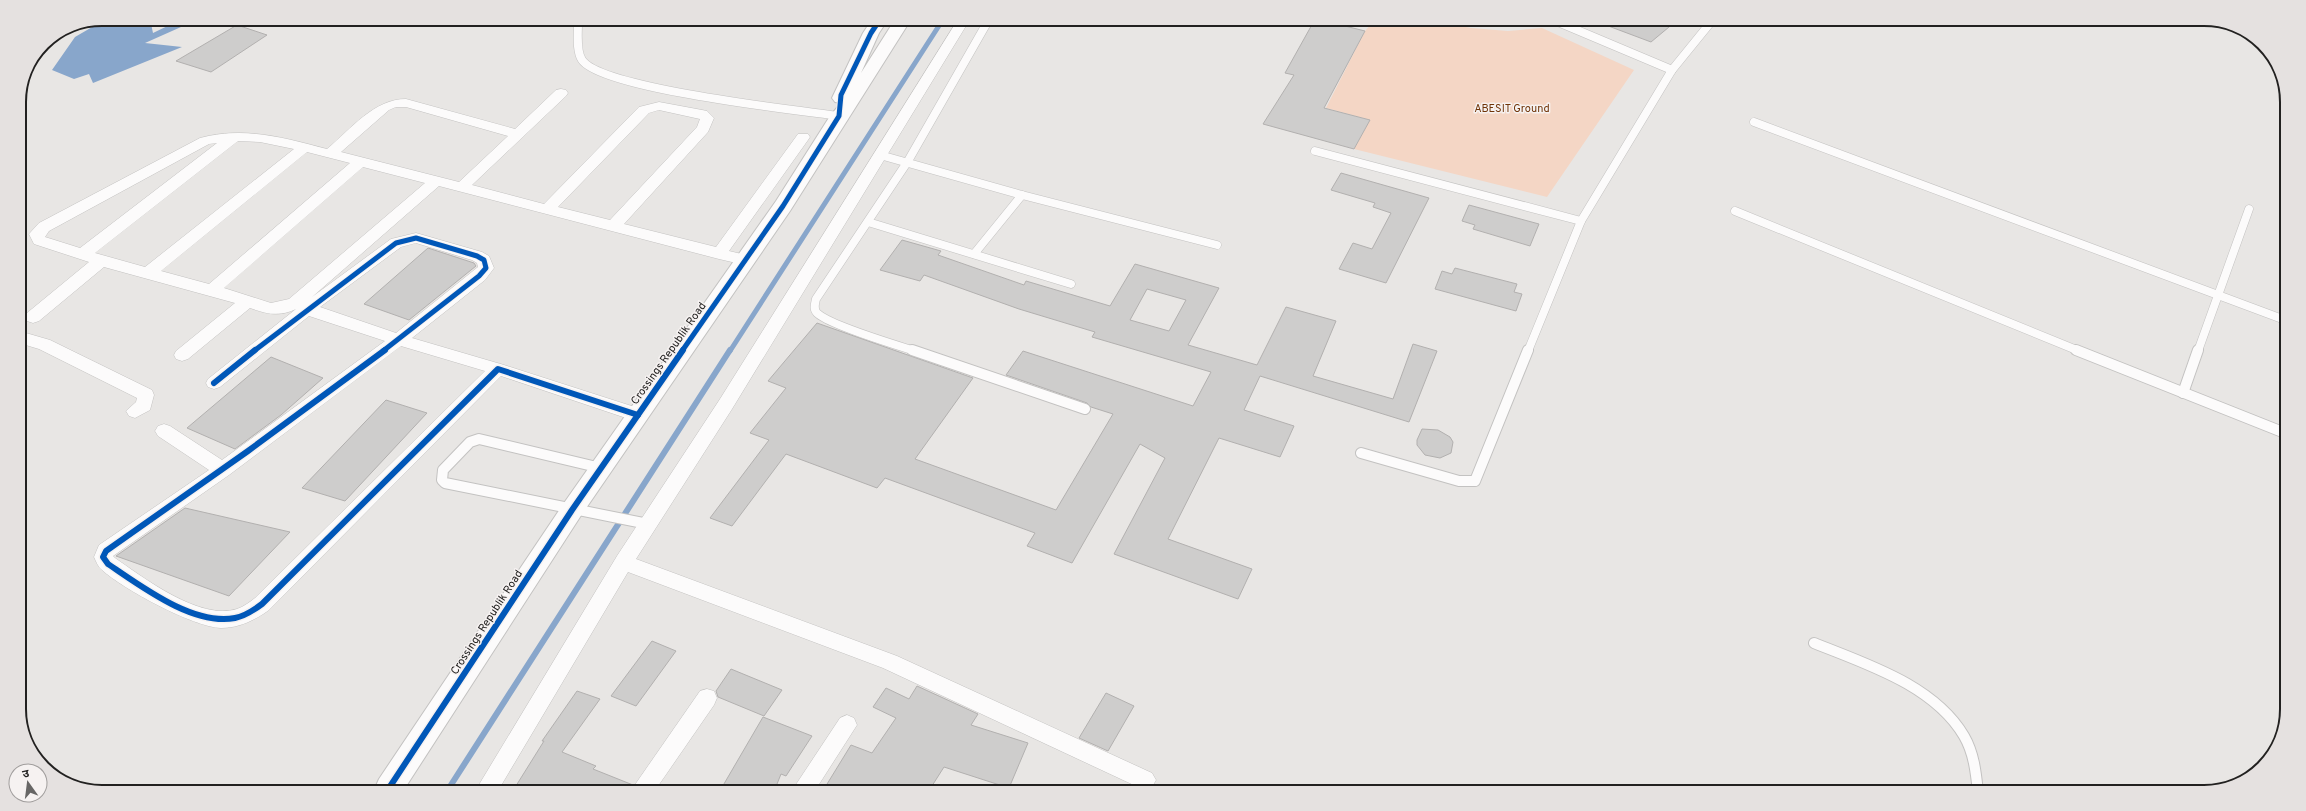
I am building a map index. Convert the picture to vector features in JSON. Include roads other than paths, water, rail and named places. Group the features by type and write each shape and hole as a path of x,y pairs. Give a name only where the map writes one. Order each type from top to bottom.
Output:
{"street":[{"name":"Crossings Republik Road","path":"839,116 841,95 870,32 875,26"},
{"name":"Crossings Republik Road","path":"391,785 572,510 783,206 839,116 853,100 899,26"},
{"path":"489,785 624,562 726,404 960,26"},
{"path":"461,188 561,93"},
{"path":"330,154 384,107 395,103 406,102 518,134"},
{"path":"546,210 644,110 659,106 702,114 707,118 703,129 612,227"},
{"path":"435,182 295,303 284,308 271,309 212,290 102,260 39,240 37,234 44,227 205,141 236,135 249,135 305,147 435,182 745,260"},
{"path":"83,254 236,135"},
{"path":"719,254 803,137"},
{"path":"148,273 305,147"},
{"path":"212,290 360,162"},
{"path":"214,383 308,309 396,243 407,239 416,238 484,260 486,268 479,276 400,340 223,470 106,552 103,557 108,564 161,598 207,618 234,619 251,612 262,604 498,369"},
{"path":"33,317 102,260"},
{"path":"182,355 247,302"},
{"path":"308,309 400,340 498,369 638,415"},
{"path":"26,339 44,344 146,395 144,405 135,411"},
{"path":"164,432 223,470"},
{"path":"624,562 890,662 1145,780"},
{"path":"646,785 707,698"},
{"path":"807,785 847,725"}],"lane":[{"path":"578,26 578,44 582,60 595,70 619,80 664,90 839,116"},
{"path":"985,26 908,161 816,299 814,306 817,314 831,321 961,368 1085,409"},
{"path":"1568,26 1672,70"},
{"path":"1360,453 1459,481 1475,481 1581,221 1672,70 1708,26"},
{"path":"1754,122 2280,318"},
{"path":"1314,151 1581,221"},
{"path":"880,155 908,161 1022,195 1217,246"},
{"path":"974,254 1022,195"},
{"path":"2183,392 2249,209"},
{"path":"1735,211 2280,431"},
{"path":"868,222 1071,284"},
{"path":"602,468 479,439 470,442 443,470 441,476 445,483 572,510 648,524"},
{"path":"1814,643 1889,675 1910,686 1939,706 1964,736 1976,770 1977,785"}],"water":[{"path":"152,26 153,33 168,26 183,26 145,43 182,47 93,83 89,74 74,79 52,70 75,37 92,27"}],"waterway":[{"path":"730,351 939,26"},
{"path":"451,785 730,350"}],"park label":[{"name":"ABESIT Ground","path":"1512,108"}]}
